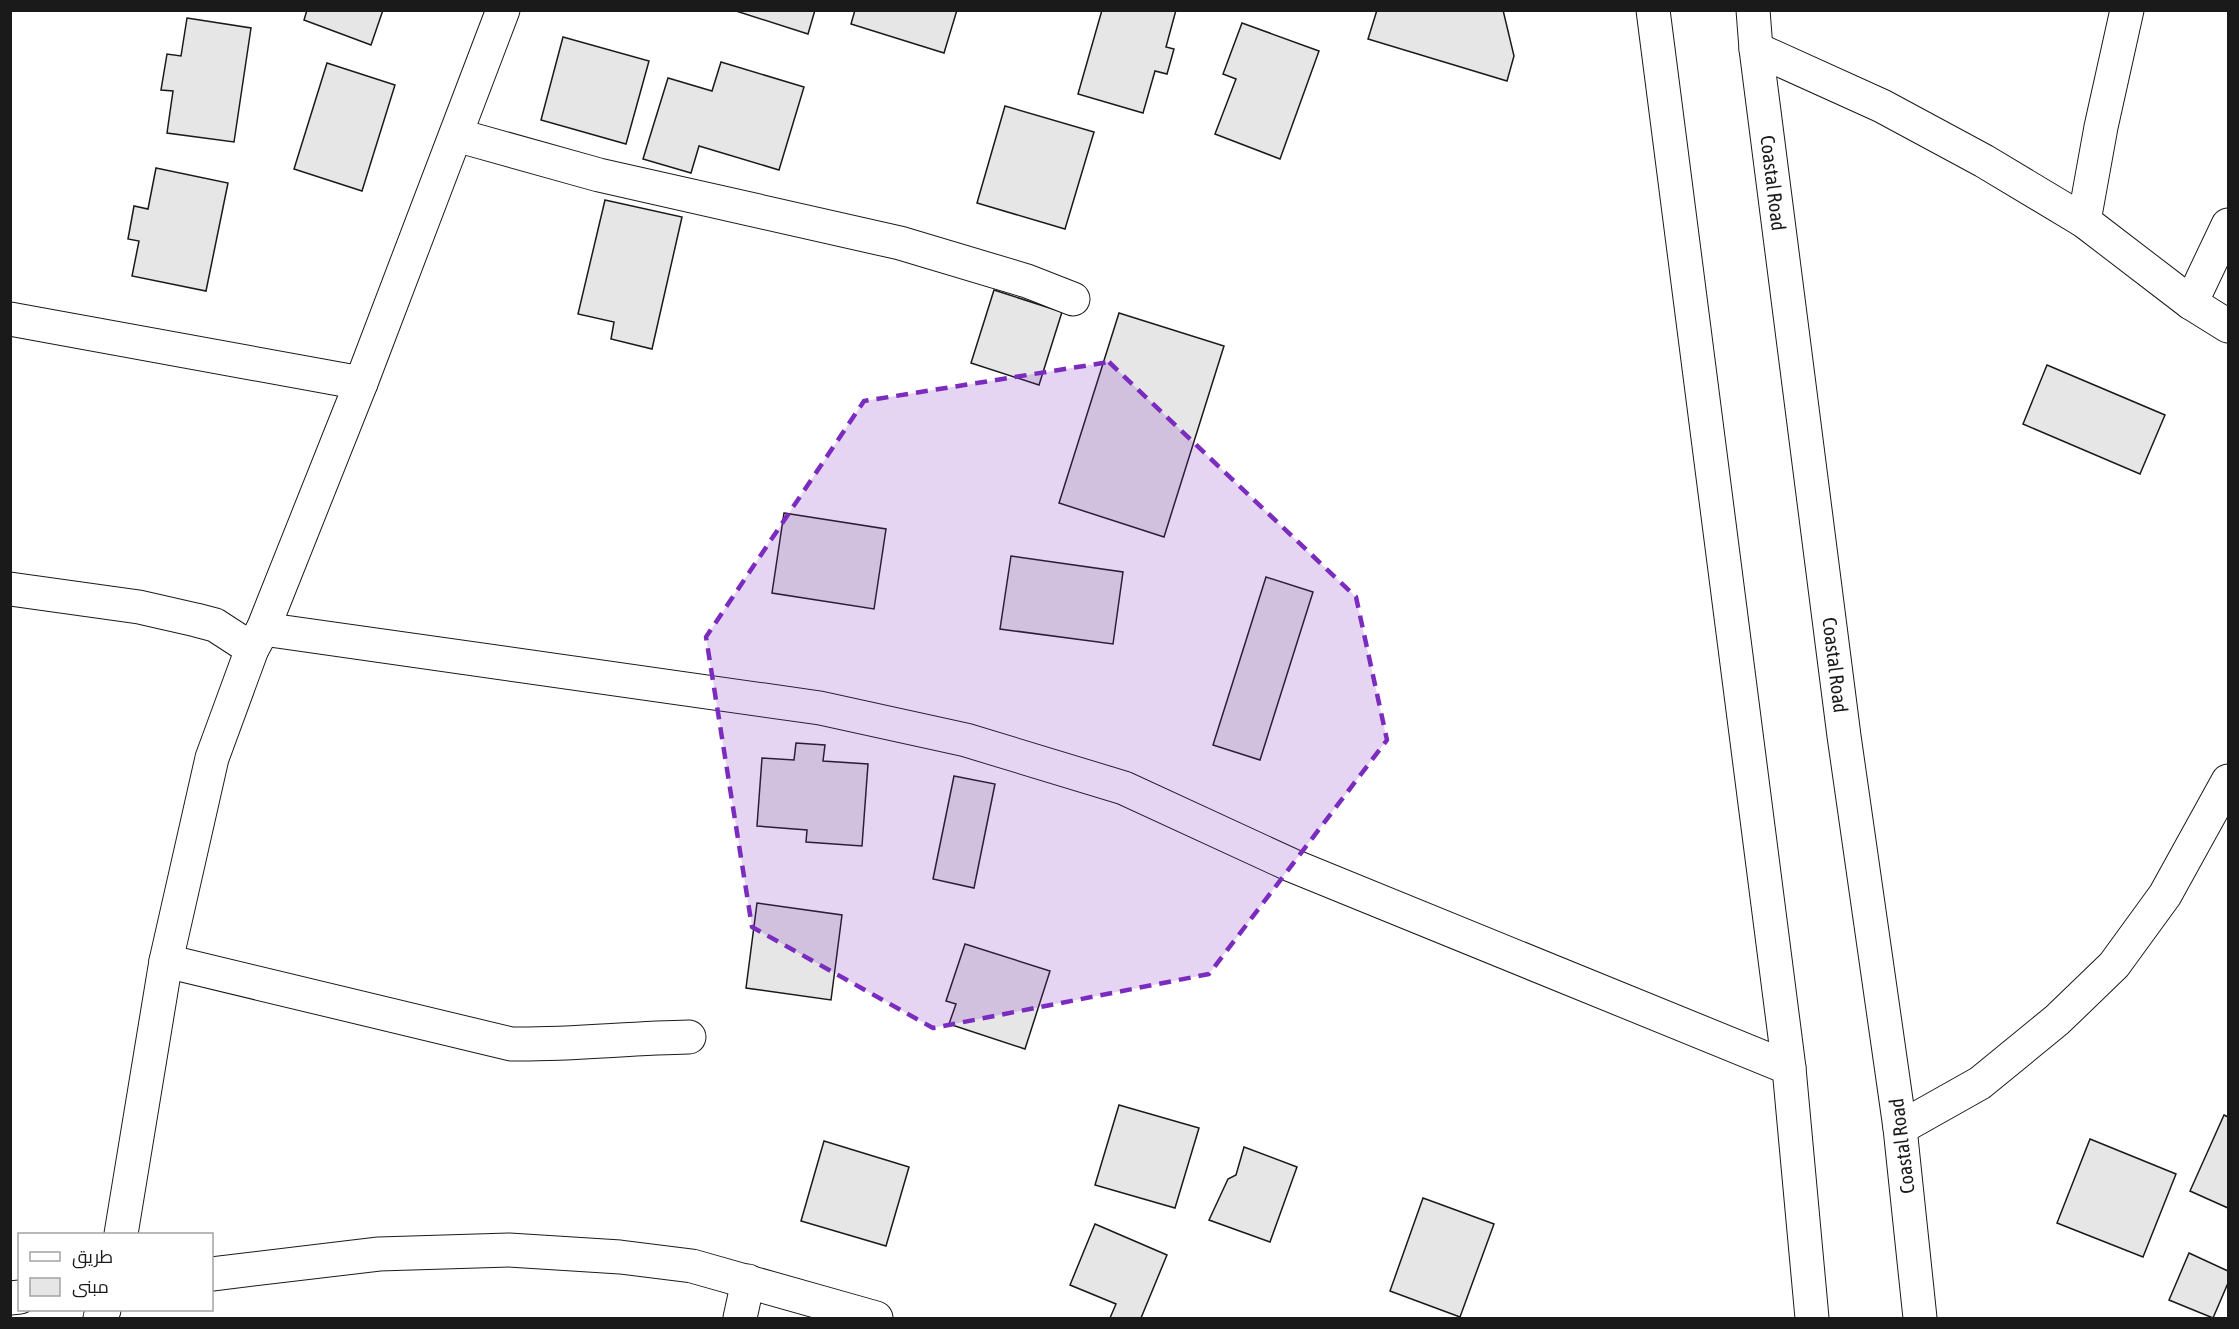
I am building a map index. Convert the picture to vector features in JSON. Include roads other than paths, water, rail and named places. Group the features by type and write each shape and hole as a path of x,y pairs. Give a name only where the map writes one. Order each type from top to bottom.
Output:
{"main road":[{"path":"121,1233 166,961 212,758 257,639 361,383 503,10"},
{"path":"1653,10 1789,1068 1812,1318"},
{"name":"Coastal Road","path":"1753,10 1756,49 1844,736 1900,1128 1920,1318"},
{"path":"2084,221 2101,127 2127,10"},
{"path":"1756,49 1882,106 1984,162 2084,221 2191,303 2229,326"},
{"path":"456,135 599,175 900,243 1027,281 1073,299"},
{"path":"2191,303 2229,225"},
{"path":"10,319 361,383"},
{"path":"10,589 139,607 215,625 257,639 820,708 966,740 1124,788 1291,865 1789,1068"},
{"path":"1900,1128 1980,1083 2057,1020 2114,965 2165,895 2229,781"},
{"path":"166,961 511,1044 543,1045 636,1038 688,1037"},
{"path":"213,1274 379,1254 509,1250 620,1257 692,1266 876,1318"},
{"path":"740,1318 748,1281"}]}
